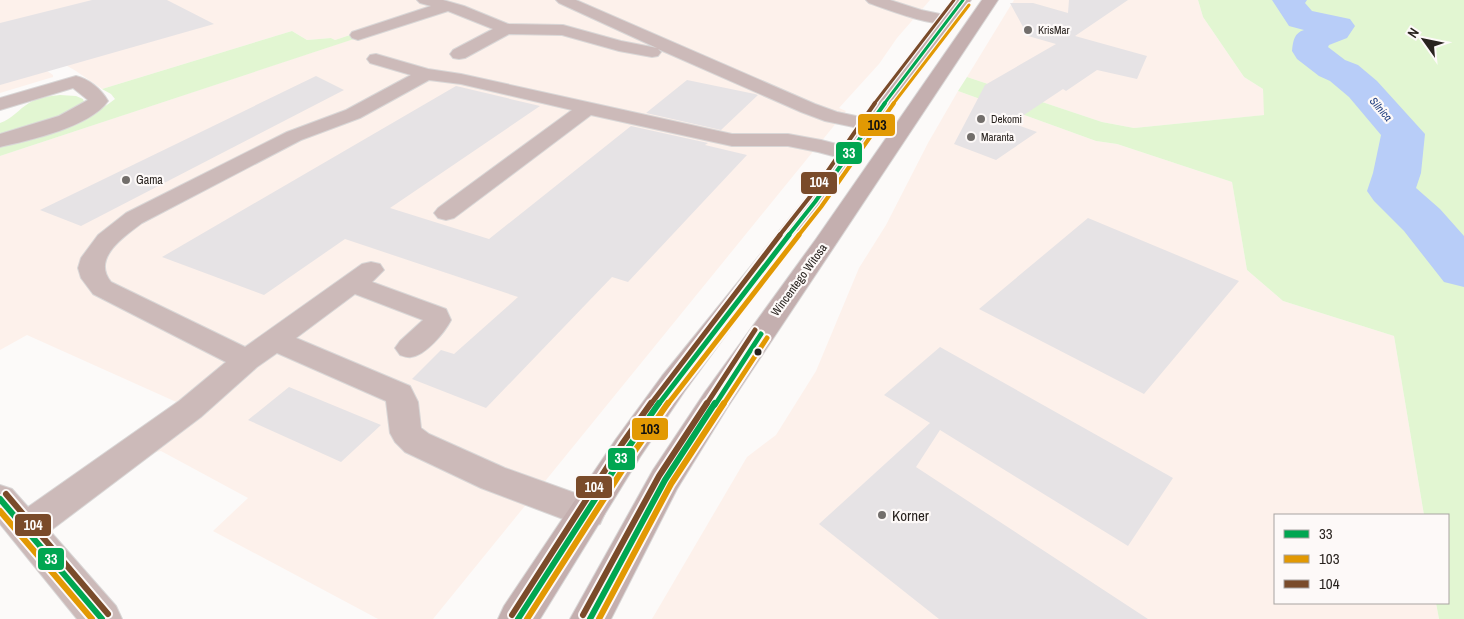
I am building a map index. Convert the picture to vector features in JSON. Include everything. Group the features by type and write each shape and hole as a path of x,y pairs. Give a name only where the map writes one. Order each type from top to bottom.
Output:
{"main road":[{"path":"518,619 586,512 673,384 815,202 868,124 965,6"},
{"name":"Wincentego Witosa","path":"590,619 665,480 716,400 826,244 965,6"}],"street":[{"path":"425,0 472,13 506,29 563,30 619,46 649,52 686,55"},
{"path":"564,0 821,113 868,124"},
{"path":"874,0 918,14 965,6"},
{"path":"934,0 965,6"},
{"path":"358,35 447,6"},
{"path":"459,54 506,29"},
{"path":"376,59 426,74 461,79 732,140 788,140 821,146 848,154"},
{"path":"247,360 102,288 94,281 91,271 93,259 116,231 134,218 294,136 353,114 426,74"},
{"path":"0,104 76,81 95,95 98,100 91,109 78,116 0,141"},
{"path":"446,213 588,108"},
{"path":"26,528 190,409 247,360 361,277 436,315 438,320 434,326 410,348"},
{"path":"274,340 399,394 402,402 406,433 417,442 493,478 586,512"},
{"path":"0,499 102,619"}],"shaded area":[{"path":"0,0 930,0 897,38 879,64 839,108 846,111 433,619 378,619 213,531 248,498 161,451 147,454 183,405 27,335 0,350 0,156 356,38 350,35 335,40 331,38 307,40 292,31 102,89 50,56 34,62 53,75 53,77 0,93"},
{"path":"1014,0 1198,0 1203,17 1244,77 1263,89 1265,115 1134,128 1102,122 967,77"},
{"path":"958,91 1096,141 1117,144 1232,182 1247,270 1283,301 1394,336 1424,514 1274,514 1274,604 1436,604 1439,619 652,619 747,457 776,435 816,371 859,268 886,225 928,143"}],"green space":[{"path":"1198,0 1464,0 1464,619 1439,619 1436,604 1449,604 1449,514 1424,514 1394,336 1283,301 1247,270 1232,182 1117,144 1096,141 958,91 967,77 1102,122 1134,128 1264,115 1263,89 1244,77 1203,17"},
{"path":"292,31 307,40 331,38 335,40 350,35 357,38 0,156 0,145 45,132 103,108 115,99 111,94 102,89"},
{"path":"48,96 76,96 83,99 84,102 65,114 0,135 0,123 29,103"}],"building":[{"path":"92,0 167,0 214,24 0,85 0,23"},
{"path":"1069,0 1128,0 1075,36 1147,56 1137,79 1097,70 1066,91 1063,89 1012,123 1037,132 996,160 954,144 985,85 1056,44 1028,36 1010,3 1033,3 1068,13"},
{"path":"316,76 344,90 81,226 40,210"},
{"path":"687,80 758,95 721,130 646,113"},
{"path":"456,86 540,106 390,208 489,239 631,126 708,143 705,145 747,155 628,282 612,277 486,408 412,379 441,350 454,354 518,297 345,239 264,295 162,257"},
{"path":"1088,218 1239,281 1144,394 979,309"},
{"path":"940,347 1173,478 1128,546 940,430 916,467 1148,619 939,619 819,524 930,423 884,395"},
{"path":"289,387 381,425 341,462 248,420"}],"waterway":[{"name":"Silnica","path":"1291,0 1287,1 1301,19 1338,26 1335,31 1311,39 1310,51 1332,68 1344,73 1363,89 1403,134 1397,173 1391,191 1422,220 1464,270"}],"transit line":[{"name":"104","path":"512,615 622,444 667,380 809,198 864,117 954,0"},
{"name":"33","path":"518,619 628,448 673,384 815,202 870,122 963,0"},
{"name":"103","path":"527,619 634,452 679,388 821,207 876,126 969,5"},
{"name":"104","path":"583,615 659,476 755,330"},
{"name":"33","path":"590,619 665,480 761,334"},
{"name":"103","path":"599,619 671,484 767,338"},
{"name":"104","path":"6,494 108,614"},
{"name":"33","path":"0,499 102,619"},
{"name":"103","path":"0,511 92,619"}],"place":[{"name":"KrisMar","path":"1028,30"},
{"name":"Dekomi","path":"981,119"},
{"name":"Maranta","path":"971,137"},
{"name":"Gama","path":"126,180"},
{"name":"Korner","path":"882,515"}]}
